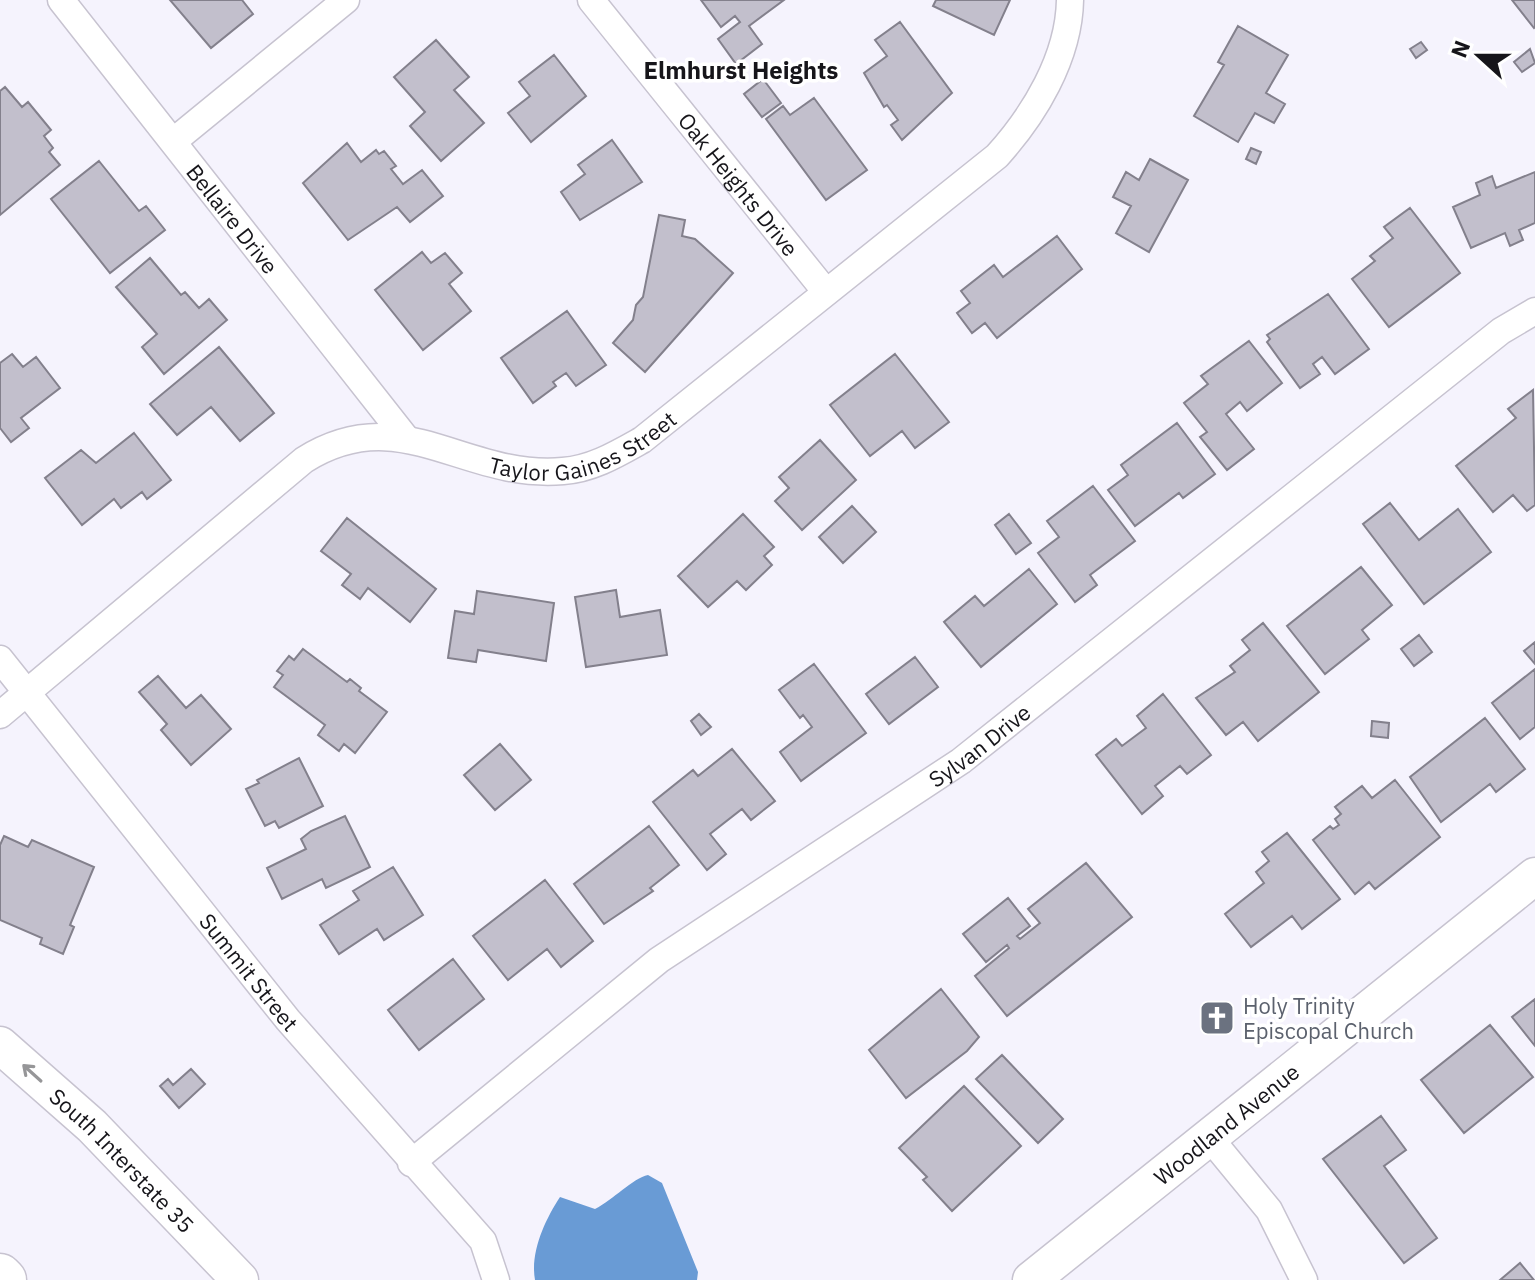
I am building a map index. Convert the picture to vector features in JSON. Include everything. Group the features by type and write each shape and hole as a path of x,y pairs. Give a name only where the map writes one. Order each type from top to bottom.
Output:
{"street":[{"name":"Bellaire Drive","path":"61,0 175,140 405,437"},
{"path":"175,140 346,0"},
{"name":"Oak Heights Drive","path":"591,0 826,292"},
{"name":"Taylor Gaines Street","path":"0,715 304,460 326,446 372,434 405,437 496,466 525,471 564,471 604,461 642,440 997,156 1035,106 1053,69 1070,0"},
{"name":"Sylvan Drive","path":"411,1163 659,960 961,761 1501,331 1535,311"},
{"name":"Summit Street","path":"0,659 288,1020 483,1241 496,1280"},
{"name":"Woodland Avenue","path":"1031,1280 1535,876"},
{"name":"South Interstate 35","path":"0,1045 92,1126 240,1280"},
{"path":"1209,1137 1269,1210 1304,1280"}],"water":[{"path":"648,1175 662,1183 698,1272 697,1280 535,1280 535,1258 540,1237 560,1197 595,1209"}],"building":[{"path":"170,0 242,0 253,14 211,48"},
{"path":"701,0 784,0 749,26 762,44 736,64 718,39 740,22 735,16 721,27"},
{"path":"936,0 1010,0 994,35 933,6"},
{"path":"1512,0 1535,0 1534,28"},
{"path":"900,22 952,93 902,140 891,125 898,120 887,105 884,107 864,73 887,56 875,40"},
{"path":"1238,26 1288,55 1266,93 1285,104 1274,123 1255,113 1238,142 1194,116 1224,65 1218,62"},
{"path":"436,40 469,77 454,90 484,123 441,161 410,126 425,112 394,77"},
{"path":"1421,42 1427,50 1416,58 1410,49"},
{"path":"1530,49 1535,63 1522,72 1514,62"},
{"path":"554,55 586,96 531,142 508,113 530,96 519,82"},
{"path":"763,79 781,103 762,117 744,94"},
{"path":"5,87 22,107 28,102 51,130 44,136 53,148 49,152 60,165 0,215 0,91"},
{"path":"814,98 867,170 826,200 766,119 783,106 790,115"},
{"path":"612,140 642,182 580,220 561,192 585,174 578,165"},
{"path":"347,143 361,162 376,150 379,154 384,151 396,166 391,169 403,184 422,170 443,196 410,222 397,207 348,240 303,183"},
{"path":"1251,148 1261,152 1256,164 1246,159"},
{"path":"1150,159 1188,180 1149,252 1116,233 1131,206 1113,197 1126,172 1139,180"},
{"path":"99,161 139,211 146,206 165,230 110,273 51,199"},
{"path":"1535,172 1535,223 1519,230 1523,240 1510,246 1505,233 1471,248 1453,207 1480,195 1476,183 1492,176 1496,188"},
{"path":"1410,208 1460,273 1389,327 1352,279 1375,261 1370,256 1393,238 1384,227"},
{"path":"659,215 685,220 682,236 695,239 733,273 645,372 613,343 633,320 636,305 643,297"},
{"path":"1057,236 1082,269 997,338 985,323 972,333 957,313 970,303 961,291 994,265 1003,277"},
{"path":"422,252 431,263 445,253 462,273 449,284 471,311 423,350 375,290"},
{"path":"150,258 181,295 185,292 199,308 209,299 227,320 164,374 142,347 157,334 116,287"},
{"path":"1328,294 1369,349 1335,374 1322,357 1313,364 1320,374 1300,388 1267,342 1270,339 1267,335"},
{"path":"567,311 606,365 576,386 566,373 553,382 556,386 533,403 501,358"},
{"path":"1249,341 1282,383 1247,411 1240,402 1226,414 1254,449 1227,470 1200,437 1207,432 1184,403 1208,384 1201,376"},
{"path":"219,347 274,413 240,441 211,407 177,435 150,404"},
{"path":"12,354 23,367 36,357 60,388 21,418 29,428 11,442 0,428 0,363"},
{"path":"895,354 949,422 915,448 902,431 870,456 830,405"},
{"path":"1533,390 1535,505 1527,511 1513,495 1493,512 1456,466 1516,418 1508,409"},
{"path":"1177,423 1215,474 1183,498 1179,493 1135,526 1108,490 1128,475 1121,465"},
{"path":"134,433 171,480 147,499 142,492 121,508 114,499 82,525 45,478 81,450 96,463"},
{"path":"820,440 856,480 802,530 775,501 789,488 779,477"},
{"path":"1093,486 1135,541 1090,575 1097,585 1075,602 1038,553 1059,537 1047,521"},
{"path":"1390,503 1419,540 1458,509 1491,552 1424,604 1363,524"},
{"path":"852,506 876,532 843,563 819,537"},
{"path":"743,514 774,547 764,556 772,565 746,590 737,581 708,607 678,576"},
{"path":"1009,514 1031,543 1016,554 995,525"},
{"path":"347,518 436,589 410,622 368,588 360,599 342,585 351,574 321,551"},
{"path":"1361,567 1392,605 1362,630 1369,639 1325,674 1287,626"},
{"path":"1029,569 1057,604 981,667 944,622 975,596 984,606"},
{"path":"616,590 620,617 660,610 667,655 586,667 575,597"},
{"path":"477,591 554,603 546,661 478,650 476,662 448,658 455,611 474,614"},
{"path":"1263,623 1319,692 1258,741 1243,722 1226,735 1196,698 1235,672 1230,666 1250,650 1242,640"},
{"path":"1419,635 1432,652 1414,666 1401,649"},
{"path":"1535,642 1535,664 1524,651"},
{"path":"303,649 347,682 350,679 361,688 359,691 387,712 355,753 344,744 339,751 318,735 325,725 274,687 283,675 277,671 289,656 294,660"},
{"path":"915,657 938,687 889,724 866,694"},
{"path":"814,664 866,733 801,781 780,752 812,727 803,715 800,718 779,690"},
{"path":"1535,669 1535,727 1520,739 1492,703"},
{"path":"158,676 186,708 201,695 231,729 191,765 161,730 167,724 139,692"},
{"path":"1163,694 1211,755 1187,774 1180,766 1155,786 1163,796 1142,814 1096,755 1116,739 1122,746 1146,728 1137,716"},
{"path":"699,714 711,727 701,735 691,721"},
{"path":"1485,718 1525,769 1496,792 1490,784 1441,822 1410,777"},
{"path":"1372,721 1389,723 1388,738 1371,736"},
{"path":"500,744 531,780 495,810 464,775"},
{"path":"732,749 775,801 751,820 742,809 710,834 726,854 707,870 653,802 693,770 698,776"},
{"path":"299,758 323,806 279,828 275,821 265,826 246,789"},
{"path":"1395,780 1440,837 1375,889 1369,882 1355,894 1313,840 1330,826 1333,829 1339,825 1335,819 1341,814 1335,807 1362,786 1372,798"},
{"path":"345,816 370,867 326,888 322,879 282,899 267,868 306,849 301,839 311,831"},
{"path":"649,826 679,865 650,888 653,891 604,924 574,884"},
{"path":"1287,833 1340,899 1302,929 1292,916 1251,947 1225,914 1264,883 1256,872 1269,861 1262,852"},
{"path":"4,836 28,847 32,840 94,867 70,925 74,927 63,954 40,944 42,938 0,920 0,845"},
{"path":"1086,863 1132,917 1007,1016 975,976 1009,948 1007,945 986,962 963,934 1008,898 1030,926 1017,936 1020,939 1040,923 1028,909"},
{"path":"393,867 423,915 384,940 377,929 339,954 320,925 359,900 353,891"},
{"path":"545,880 593,941 561,967 547,949 508,980 473,936"},
{"path":"453,959 484,999 419,1050 388,1010"},
{"path":"941,989 979,1037 967,1051 906,1098 869,1050"},
{"path":"1535,999 1535,1046 1512,1017"},
{"path":"1490,1025 1533,1077 1464,1133 1421,1080"},
{"path":"1002,1055 1063,1119 1038,1143 976,1079"},
{"path":"191,1069 205,1084 179,1108 160,1086 168,1079 173,1085"},
{"path":"964,1086 1021,1146 952,1211 923,1180 927,1177 899,1148"},
{"path":"1381,1116 1406,1150 1384,1166 1437,1238 1404,1263 1323,1159"},
{"path":"1520,1263 1534,1280 1500,1280"}],"place":[{"name":"Holy Trinity Episcopal Church","path":"1217,1018"}],"district":[{"name":"Elmhurst Heights","path":"741,70"}]}
